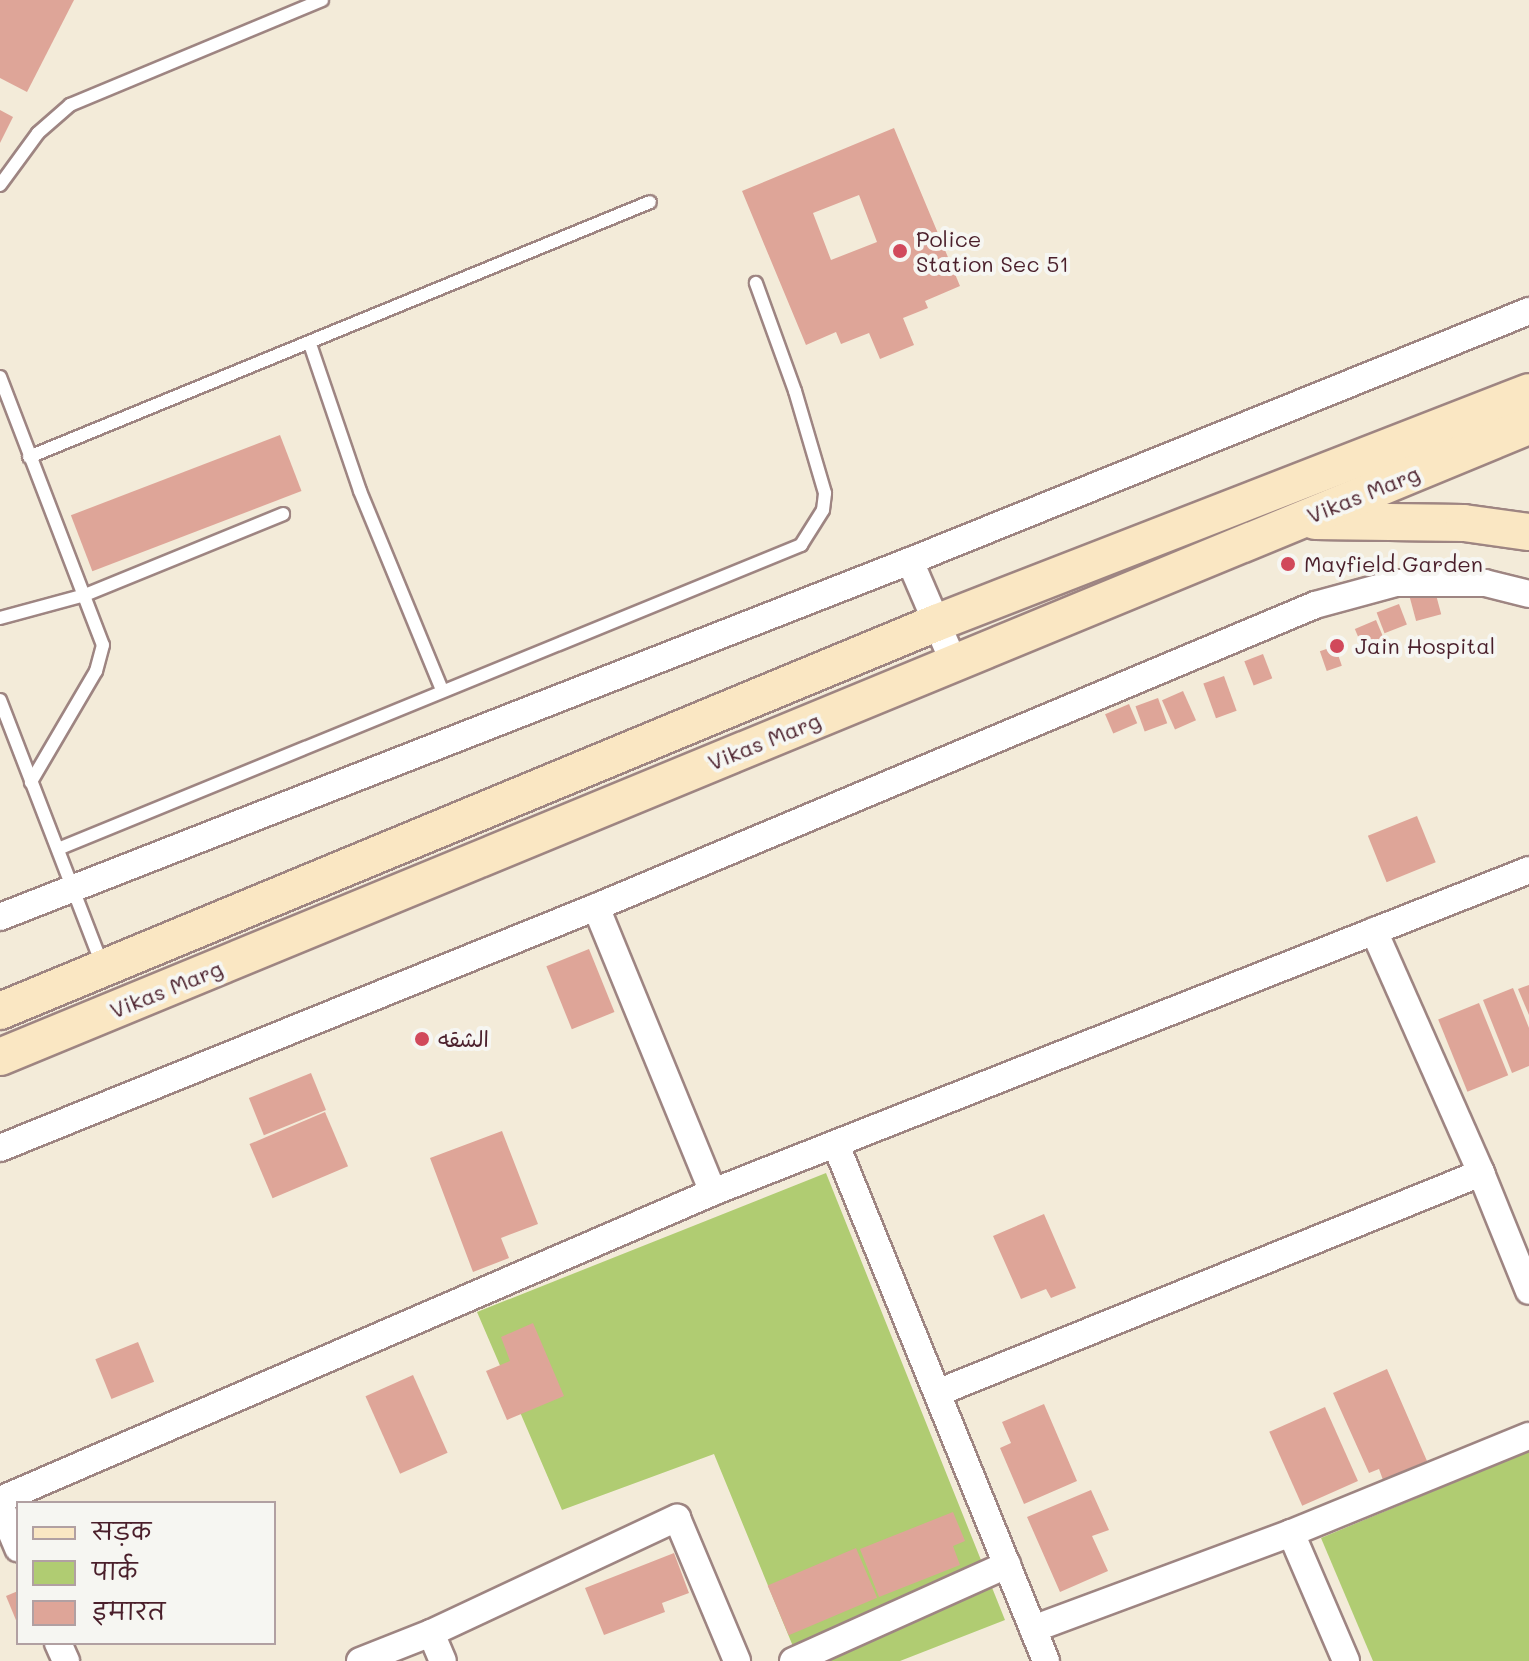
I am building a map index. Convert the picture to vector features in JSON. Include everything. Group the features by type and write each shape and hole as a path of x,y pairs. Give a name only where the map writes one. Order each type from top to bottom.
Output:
{"main road":[{"name":"Vikas Marg","path":"0,1011 936,623 1529,392"},
{"name":"Vikas Marg","path":"0,1057 1529,426"},
{"path":"1299,521 1464,523 1529,532"}],"street":[{"path":"0,917 910,561 1529,311"},
{"path":"910,561 954,663"},
{"path":"0,1148 596,907 1315,605 1396,583 1485,583 1529,594"},
{"path":"16,1543 0,1502 713,1192 1529,870"},
{"path":"596,907 713,1192"},
{"path":"1374,931 1481,1173 1529,1291"},
{"path":"836,1145 1046,1661"},
{"path":"937,1393 1481,1173"},
{"path":"1033,1629 1291,1533 1529,1436"},
{"path":"360,1661 431,1633 677,1518 737,1661"},
{"path":"1291,1533 1346,1661"},
{"path":"793,1661 1007,1565"},
{"path":"431,1633 443,1661"}],"lane":[{"path":"0,185 38,133 70,105 322,0"},
{"path":"29,457 650,202"},
{"path":"58,849 801,545 815,529 823,510 825,493 795,391 756,283"},
{"path":"310,344 360,491 442,690"},
{"path":"0,377 103,645 102,656 31,782"},
{"path":"0,618 85,595 283,514"},
{"path":"0,700 104,967"}],"green space":[{"path":"826,1173 1005,1620 900,1661 799,1661 714,1454 562,1510 477,1312"},
{"path":"1529,1451 1529,1661 1373,1661 1321,1538"}],"building":[{"path":"0,0 74,0 27,92 0,78"},
{"path":"0,110 13,117 0,143"},
{"name":"Police Station Sec 51","path":"894,128 960,286 925,301 928,308 903,318 914,345 880,359 869,333 841,344 836,332 806,345 742,191","holes":["859,195 877,242 831,260 813,213"]},
{"path":"280,435 302,491 92,571 71,515"},
{"path":"1435,591 1441,614 1416,621 1410,598"},
{"path":"1399,604 1407,625 1384,633 1377,613"},
{"path":"1376,620 1385,641 1364,650 1355,629"},
{"path":"1335,646 1342,666 1327,671 1320,651"},
{"path":"1263,654 1272,678 1254,685 1244,661"},
{"path":"1224,676 1237,711 1216,718 1203,684"},
{"path":"1183,691 1196,720 1175,730 1162,700"},
{"path":"1158,698 1167,723 1145,732 1135,706"},
{"path":"1129,704 1137,723 1113,733 1105,714"},
{"path":"1417,816 1436,862 1387,882 1368,836"},
{"path":"589,949 614,1012 572,1029 546,966"},
{"path":"1529,985 1529,1015 1518,989"},
{"path":"1513,988 1529,1028 1529,1066 1512,1073 1483,1000"},
{"path":"1479,1003 1508,1075 1467,1092 1438,1019"},
{"path":"311,1073 326,1110 264,1135 249,1098"},
{"path":"325,1112 348,1166 273,1198 250,1144"},
{"path":"502,1131 538,1224 501,1238 509,1258 473,1272 430,1158"},
{"path":"1044,1214 1076,1288 1051,1298 1046,1289 1021,1299 993,1236"},
{"path":"533,1323 564,1396 507,1420 486,1371 510,1361 501,1337"},
{"path":"138,1342 154,1382 111,1399 95,1359"},
{"path":"1387,1369 1427,1461 1383,1480 1379,1469 1369,1473 1333,1393"},
{"path":"413,1375 448,1453 400,1474 365,1396"},
{"path":"1044,1404 1077,1481 1024,1504 1000,1448 1011,1443 1002,1422"},
{"path":"1325,1407 1358,1481 1302,1506 1269,1432"},
{"path":"1091,1490 1109,1530 1092,1536 1108,1571 1060,1592 1027,1517"},
{"path":"953,1512 965,1541 953,1546 960,1565 879,1597 860,1549"},
{"path":"856,1548 877,1598 789,1635 768,1586"},
{"path":"674,1553 689,1593 662,1603 665,1612 604,1635 585,1588"},
{"path":"16,1592 16,1620 6,1596"}],"place":[{"name":"Police Station Sec 51","path":"900,251"},
{"name":"Mayfield Garden","path":"1288,564"},
{"name":"Jain Hospital","path":"1337,646"},
{"name":"الشقه","path":"422,1039"}]}
